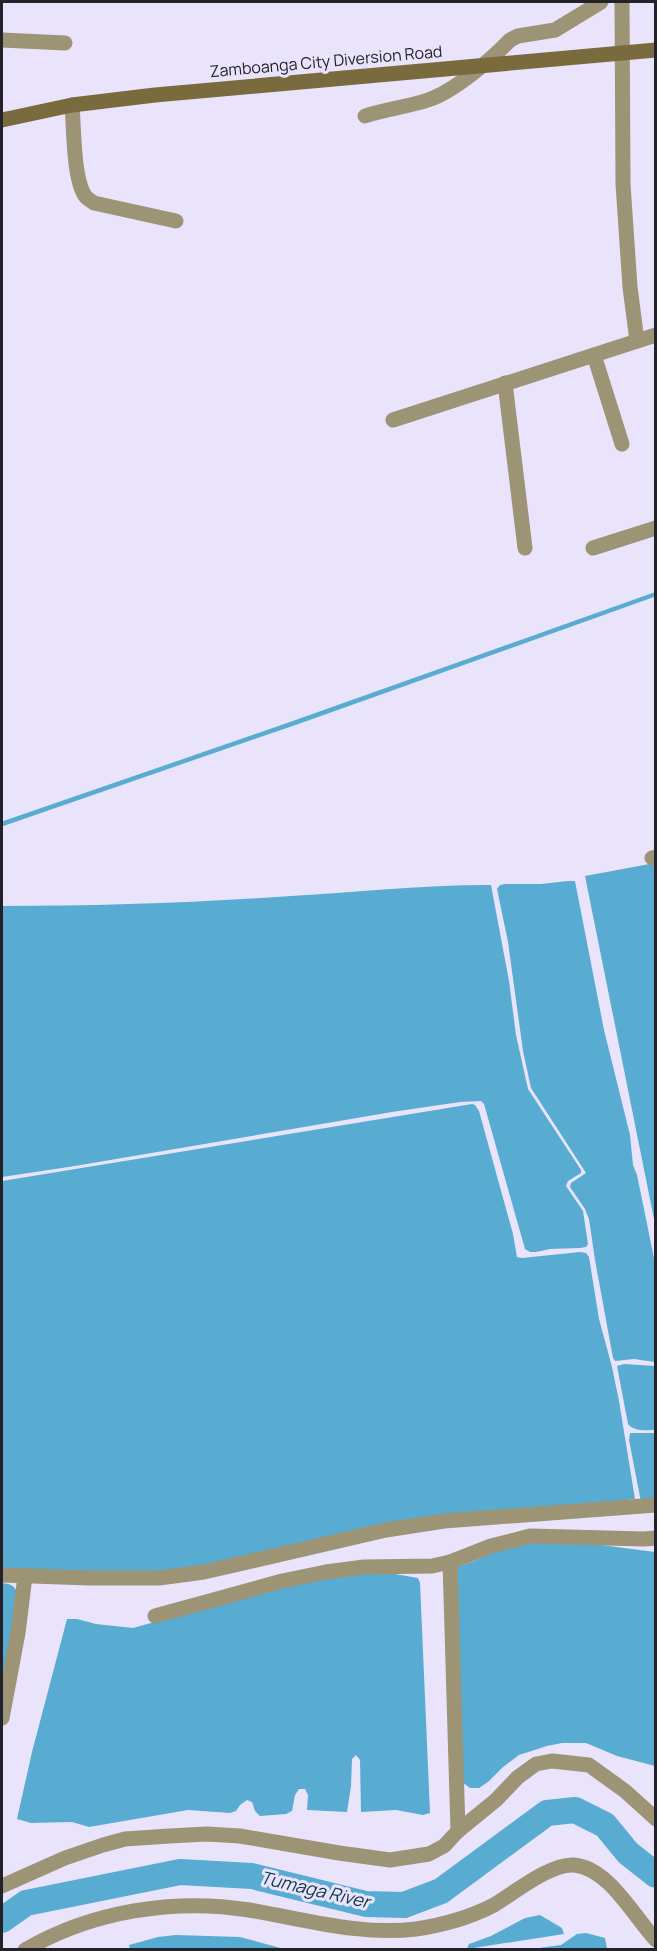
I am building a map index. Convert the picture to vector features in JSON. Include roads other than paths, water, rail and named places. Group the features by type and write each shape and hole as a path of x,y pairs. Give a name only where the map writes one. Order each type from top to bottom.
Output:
{"main road":[{"name":"Zamboanga City Diversion Road","path":"2,120 72,105 166,94 656,50"}],"street":[{"path":"365,116 384,109 430,100 453,87 510,40 518,36 555,30 601,2"},
{"path":"622,2 625,226 637,341"},
{"path":"2,40 65,44"},
{"path":"72,105 77,171 86,196 94,203 176,220"},
{"path":"393,420 656,335"},
{"path":"594,355 622,444"},
{"path":"505,383 525,548"},
{"path":"593,548 656,528"},
{"path":"2,1575 159,1578 204,1572 386,1530 444,1521 656,1505"},
{"path":"155,1616 271,1584 326,1572 364,1567 432,1566 450,1562 491,1546 530,1536 656,1538"},
{"path":"450,1562 458,1831"},
{"path":"2,1718 18,1633 25,1576"},
{"path":"2,1886 65,1858 125,1839 207,1834 240,1836 390,1860 429,1854 444,1846 458,1831 496,1800 518,1777 536,1764 552,1761 589,1765 625,1791 656,1819"},
{"path":"25,1950 43,1940 98,1920 144,1909 186,1905 212,1905 353,1928 399,1931 424,1928 447,1924 466,1917 493,1905 529,1882 562,1866 575,1865 602,1875 656,1940"}],"water":[{"path":"655,863 655,1224 585,876"},
{"path":"575,881 604,1030 630,1135 633,1165 655,1263 655,1362 634,1359 615,1361 613,1358 589,1219 570,1187 571,1183 586,1173 531,1088 523,1051 508,942 497,889 500,885 505,884"},
{"path":"491,885 509,981 516,1035 528,1089 581,1170 581,1173 568,1181 566,1186 583,1211 588,1244 586,1247 536,1252 525,1249 484,1104 481,1101 392,1112 2,1177 2,906 105,905"},
{"path":"472,1104 479,1111 513,1234 517,1257 580,1252 586,1253 589,1257 599,1319 619,1401 635,1499 483,1517 175,1578 2,1574 2,1181"},
{"path":"624,1364 655,1366 655,1430 637,1429 628,1424 617,1366"},
{"path":"630,1433 655,1433 655,1502 641,1502 629,1440"},
{"path":"578,1542 655,1552 655,1766 617,1756 586,1743 562,1743 519,1755 488,1782 479,1788 470,1788 462,1782 452,1569 507,1544"},
{"path":"389,1573 418,1578 420,1583 430,1813 423,1815 396,1810 361,1812 360,1760 356,1755 352,1759 347,1812 307,1810 308,1795 305,1789 299,1789 295,1795 292,1811 286,1814 260,1816 255,1811 252,1802 247,1800 236,1811 230,1813 188,1810 89,1827 72,1822 31,1823 17,1819 67,1619 133,1628 277,1588 345,1574"},
{"path":"2,1583 13,1586 19,1596 2,1703"},
{"path":"540,1915 562,1928 564,1934 467,1949 469,1944 491,1936 525,1918"},
{"path":"586,1933 605,1938 607,1949 532,1949 561,1945 577,1934"},
{"path":"176,1935 240,1937 284,1949 130,1950 129,1945"}],"waterway":[{"path":"2,824 656,594"},
{"name":"Tumaga River","path":"2,1920 26,1903 180,1872 252,1876 366,1904 404,1905 441,1891 547,1813 575,1810 605,1825 628,1853 656,1875"}]}
